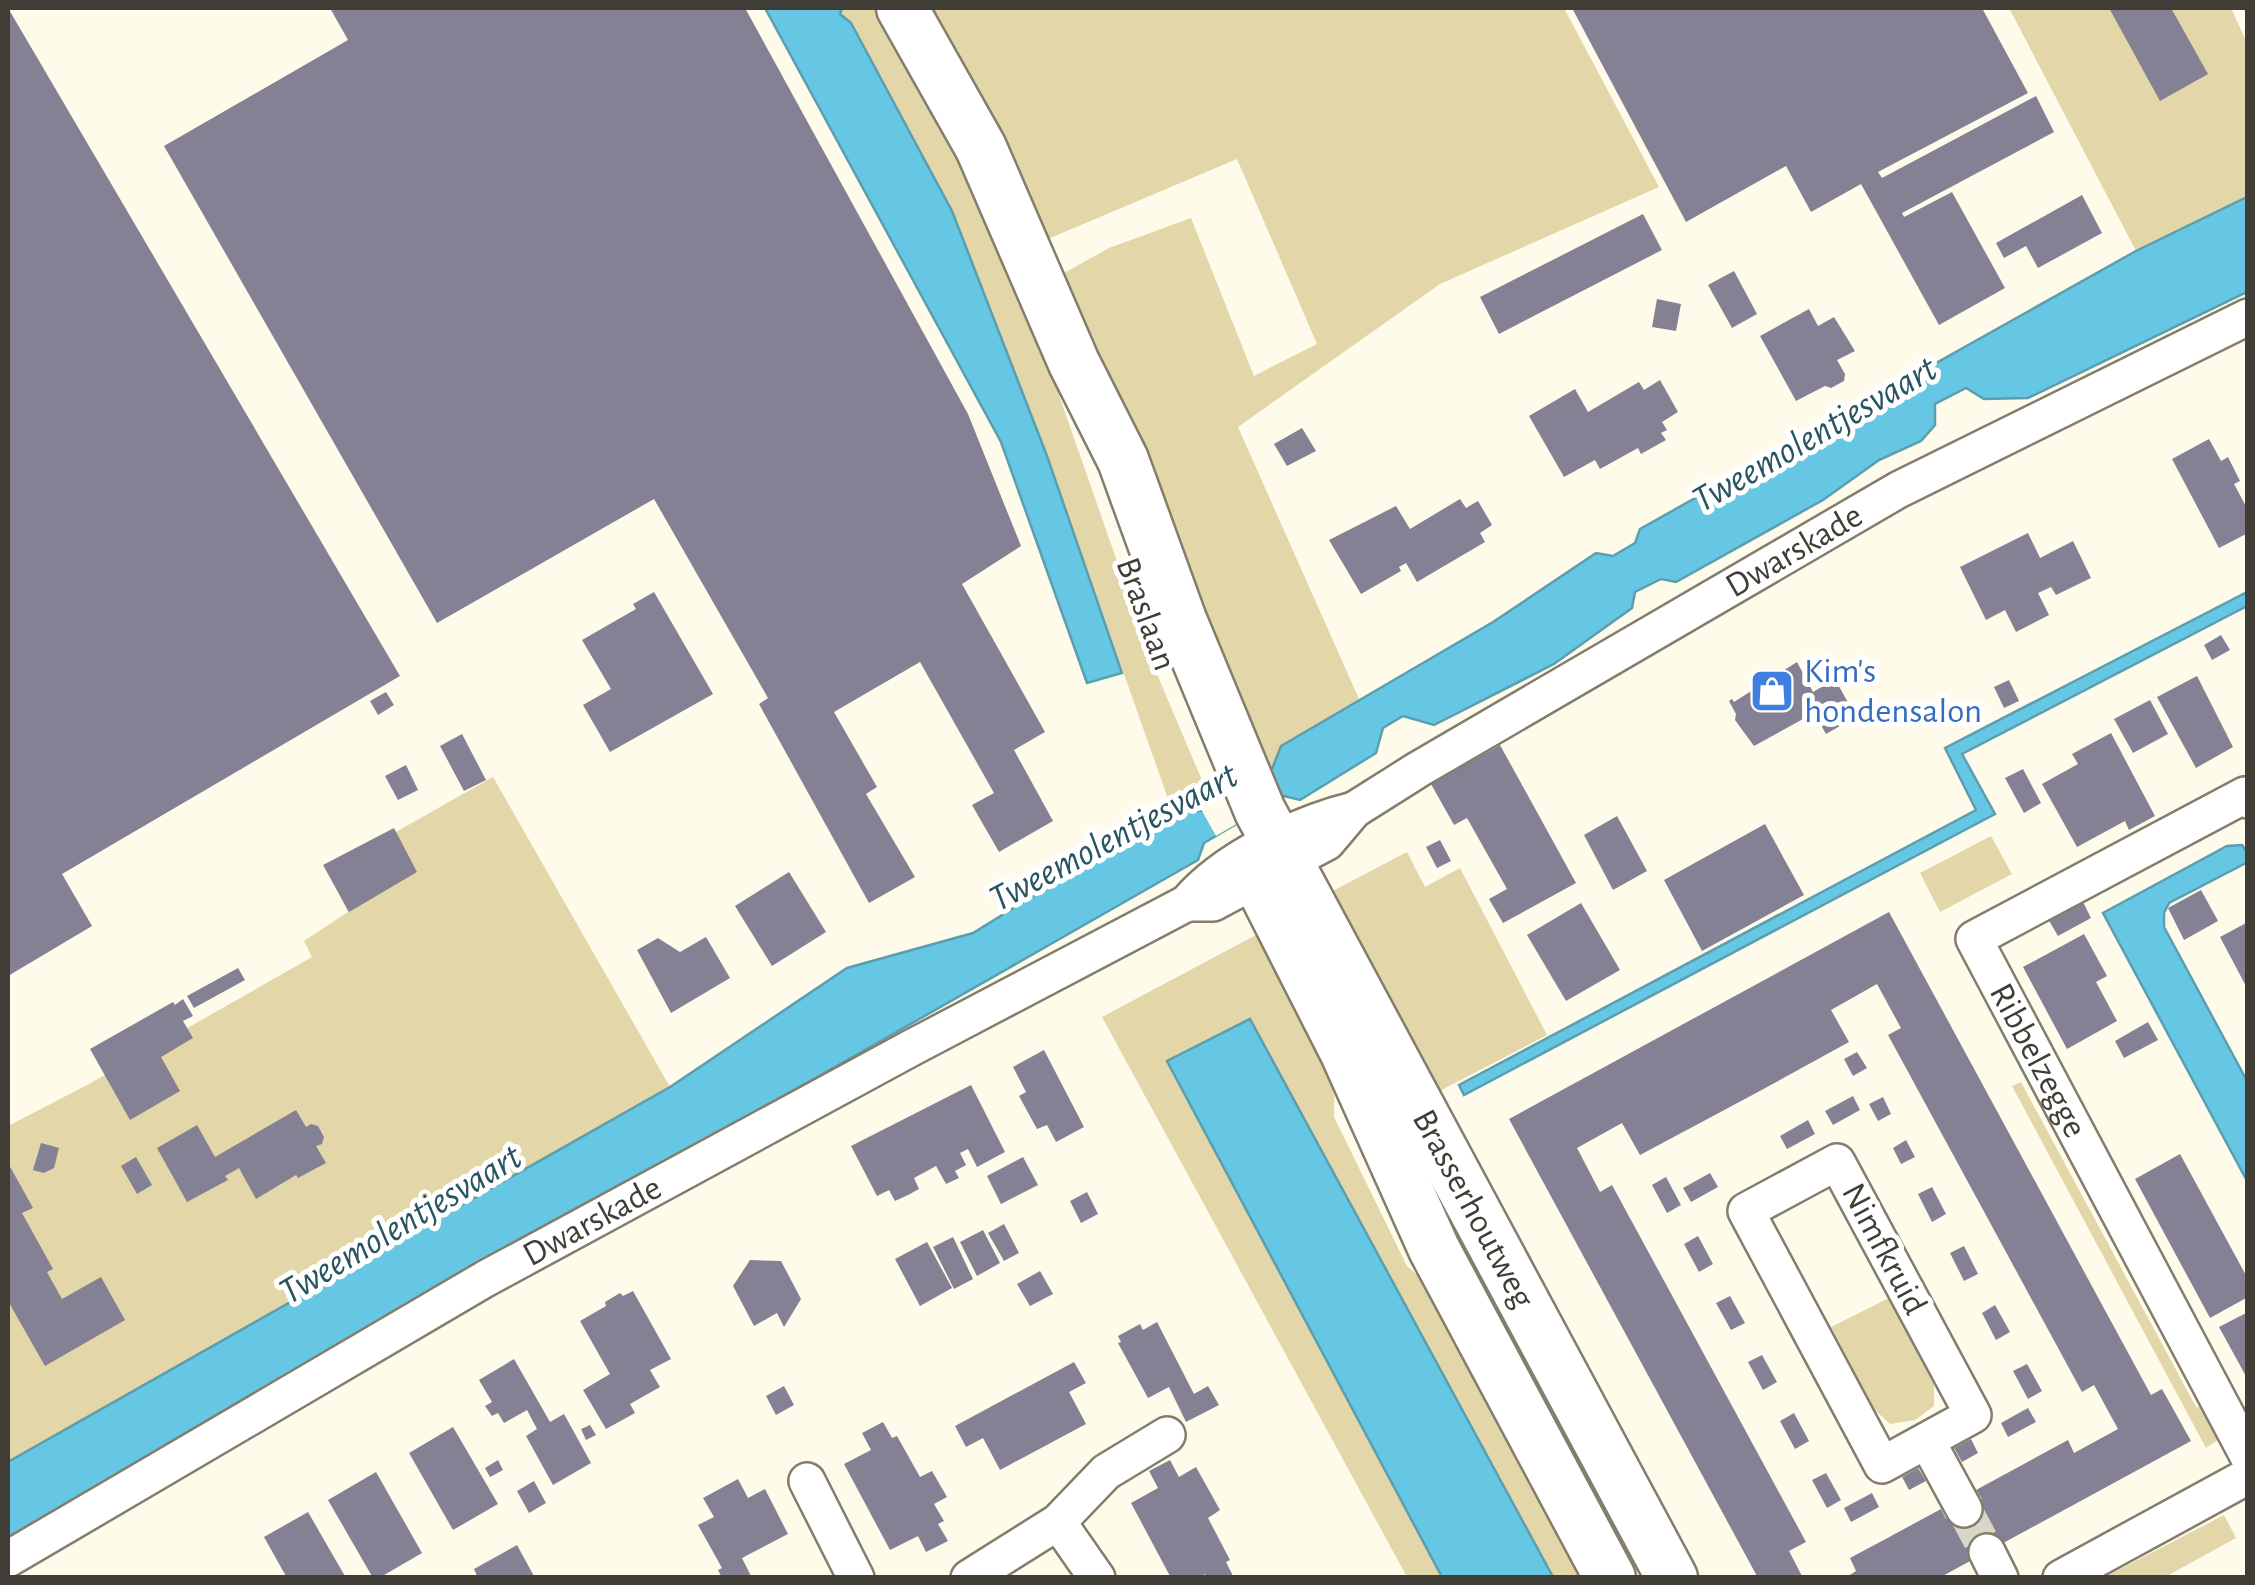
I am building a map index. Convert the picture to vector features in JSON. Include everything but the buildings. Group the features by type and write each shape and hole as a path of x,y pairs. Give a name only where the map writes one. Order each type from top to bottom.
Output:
{"main road":[{"name":"Braslaan","path":"902,8 982,148 1074,363 1096,476 1152,635 1253,833"},
{"name":"Brasserhoutweg","path":"1253,833 1434,1249 1610,1578"},
{"name":"Brasserhoutweg","path":"1253,833 1672,1578"}],"street":[{"name":"Dwarskade","path":"8,1558 484,1279 1187,903 1253,833 1327,842 1354,810 1898,490 2248,318"},
{"name":"Ribbelzegge","path":"2248,800 2245,796 1974,939 2248,1456"},
{"name":"Nimfkruid","path":"1838,1162 1973,1416 1926,1441 1882,1465 1746,1211 1838,1162"},
{"path":"968,1578 1058,1522 1106,1472 1167,1435"},
{"path":"1926,1441 1964,1509"},
{"path":"2061,1578 2248,1476"},
{"path":"806,1481 856,1578"},
{"path":"1058,1522 1096,1578"}],"shaded area":[{"path":"842,8 881,8 976,193 1046,358 1154,667 1212,804 1201,811 1172,810 1047,456 952,211 851,23 840,14"},
{"path":"928,8 1564,8 1659,187 1440,284 1238,427 1359,699 1281,746 1272,769 1258,779 1064,273 1109,248 1191,218 1254,376 1317,344 1237,159 1048,239"},
{"path":"2009,8 2231,8 2247,43 2247,197 2136,251"},
{"path":"493,777 670,1087 8,1462 8,1126 312,957 304,941 348,912 327,871"},
{"path":"1991,836 2012,874 1940,912 1920,873"},
{"path":"1407,852 1425,887 1460,868 1547,1035 1432,1095 1327,894"},
{"path":"1271,927 1335,1050 1334,1117 1407,1266 1447,1301 1597,1577 1553,1577 1250,1020 1168,1062 1442,1577 1407,1577 1102,1017"},
{"path":"2021,1082 2196,1407 2207,1406 2221,1438 2206,1448 2012,1086"},
{"path":"1889,1298 1934,1385 1934,1406 1915,1420 1890,1424 1875,1410 1831,1327"},
{"path":"2224,1515 2236,1538 2165,1577 2105,1577"}],"water":[{"path":"765,8 842,8 840,14 851,23 952,211 1047,456 1122,673 1087,683 1001,442"},
{"name":"Tweemolentjesvaart","path":"2247,197 2247,292 2028,398 1984,399 1966,388 1935,404 1935,425 1921,441 1879,460 1823,500 1676,582 1661,579 1635,592 1632,608 1554,664 1434,725 1403,716 1383,728 1376,753 1300,800 1284,796 1204,843 1198,860 8,1539 8,1462 670,1087 847,968 973,933 1172,810 1202,811 1272,769 1281,746 1493,622 1596,553 1613,556 1635,543 1640,529 2136,251"},
{"path":"2247,592 2247,606 1962,754 1995,814 1464,1095 1459,1085 1976,810 1945,748"},
{"path":"2242,845 2247,852 2246,863 2169,903 2164,927 2247,1081 2247,1181 2103,913 2227,846"},
{"path":"1250,1019 1553,1577 1442,1577 1167,1061"}],"pier":[{"path":"1266,772 1281,798 1216,836 1201,809"}],"tunnel":[{"path":"1964,1509 1987,1552"}],"place":[{"name":"Kim's hondensalon","path":"1772,691"}]}
